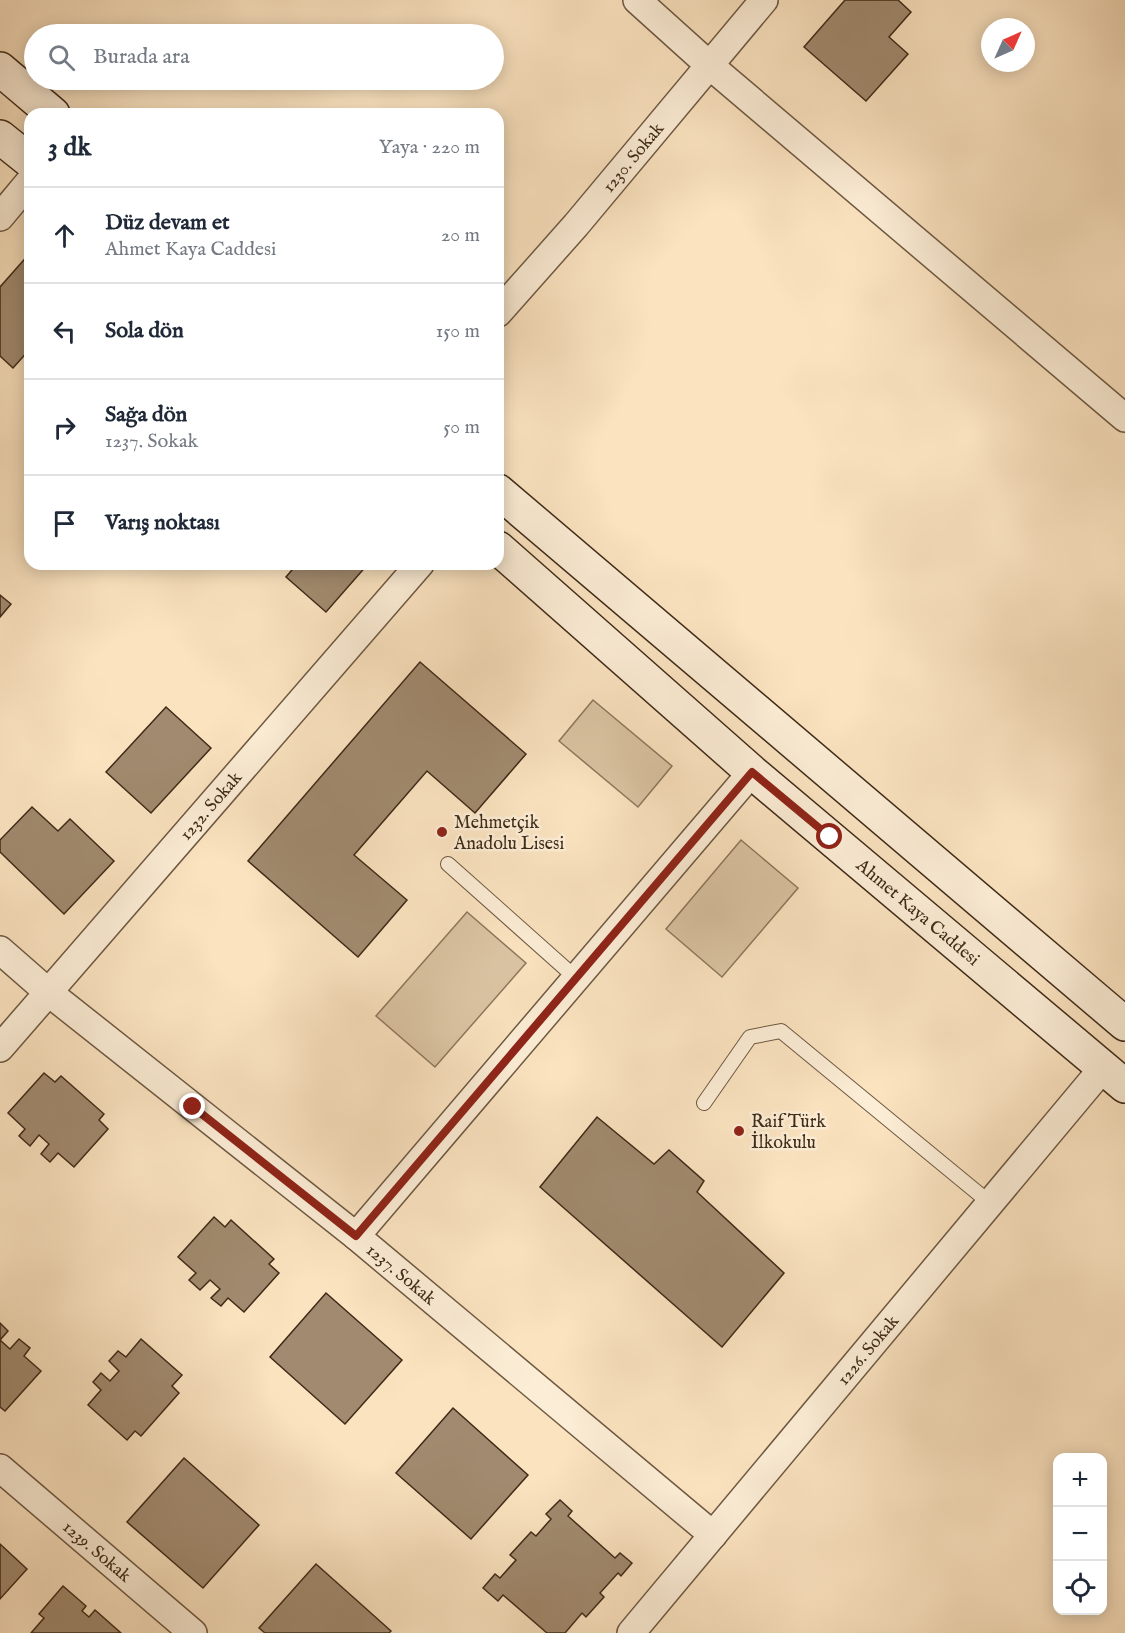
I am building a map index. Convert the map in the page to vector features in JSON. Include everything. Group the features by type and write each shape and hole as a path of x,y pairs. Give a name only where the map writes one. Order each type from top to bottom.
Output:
{"main road":[{"path":"0,69 24,89"},
{"path":"25,90 46,108"},
{"path":"0,137 24,156"},
{"path":"504,496 1125,1024"},
{"name":"Ahmet Kaya Caddesi","path":"504,553 752,772 1114,1077"}],"street":[{"path":"637,0 708,64 1125,418"},
{"name":"1230. Sokak","path":"504,306 576,225 708,64 764,0"},
{"path":"0,217 24,188"},
{"name":"1232. Sokak","path":"0,1048 415,570"},
{"path":"356,1236 752,772"},
{"name":"1237. Sokak","path":"0,950 48,992 356,1236 713,1535"},
{"name":"1226. Sokak","path":"631,1633 990,1203 1114,1077"},
{"name":"1239. Sokak","path":"0,1468 193,1633"}],"lane":[{"path":"448,864 576,978"},
{"path":"704,1103 750,1037 780,1030 990,1203"}],"shaded area":[{"path":"593,700 672,766 638,807 559,741"},
{"path":"741,840 798,888 722,977 666,929"},
{"path":"467,912 526,963 435,1067 376,1016"}],"building":[{"path":"845,0 898,0 911,12 889,37 908,54 866,101 804,47"},
{"path":"24,260 24,356 13,368 0,356 0,287"},
{"path":"292,570 363,570 326,612 286,577"},
{"path":"0,595 11,604 0,617"},
{"path":"420,662 526,754 475,813 427,771 354,855 407,900 358,957 248,861"},
{"path":"166,707 211,748 151,813 106,772"},
{"path":"32,807 58,831 70,819 114,861 64,914 0,852 0,840"},
{"path":"44,1073 55,1082 61,1076 104,1114 99,1120 108,1129 74,1167 58,1153 50,1162 41,1154 49,1144 39,1135 30,1146 19,1136 25,1129 8,1113"},
{"path":"597,1117 654,1164 669,1150 704,1181 697,1192 784,1273 722,1347 540,1187"},
{"path":"214,1217 225,1227 231,1220 274,1259 269,1264 279,1273 244,1312 228,1298 221,1306 211,1298 220,1289 210,1280 200,1290 189,1280 196,1273 178,1257"},
{"path":"326,1293 402,1360 345,1424 270,1357"},
{"path":"0,1323 8,1331 0,1340"},
{"path":"19,1339 30,1348 24,1356 41,1371 5,1411 0,1407 0,1340 10,1349"},
{"path":"141,1339 182,1375 172,1386 179,1393 141,1436 135,1431 127,1440 88,1405 101,1390 93,1382 101,1373 110,1381 119,1371 109,1361 118,1351 126,1357"},
{"path":"453,1408 528,1475 471,1539 396,1473"},
{"path":"184,1458 259,1525 203,1588 127,1522"},
{"path":"560,1500 572,1511 568,1516 615,1558 620,1553 632,1563 621,1576 618,1573 600,1593 604,1597 586,1617 582,1613 565,1633 547,1633 503,1595 498,1601 483,1588 495,1574 500,1578 516,1560 510,1555 531,1532 536,1536 551,1519 546,1514"},
{"path":"0,1544 27,1569 0,1599"},
{"path":"316,1564 391,1631 389,1633 265,1633 259,1628"},
{"path":"63,1586 86,1606 82,1611 89,1617 95,1610 121,1633 31,1633 44,1618 39,1614"}],"place":[{"name":"Mehmetçik Anadolu Lisesi","path":"442,832"},
{"name":"Raif Türk İlkokulu","path":"739,1131"}],"route":[{"path":"193,1107 356,1236 752,772 830,837"}]}
